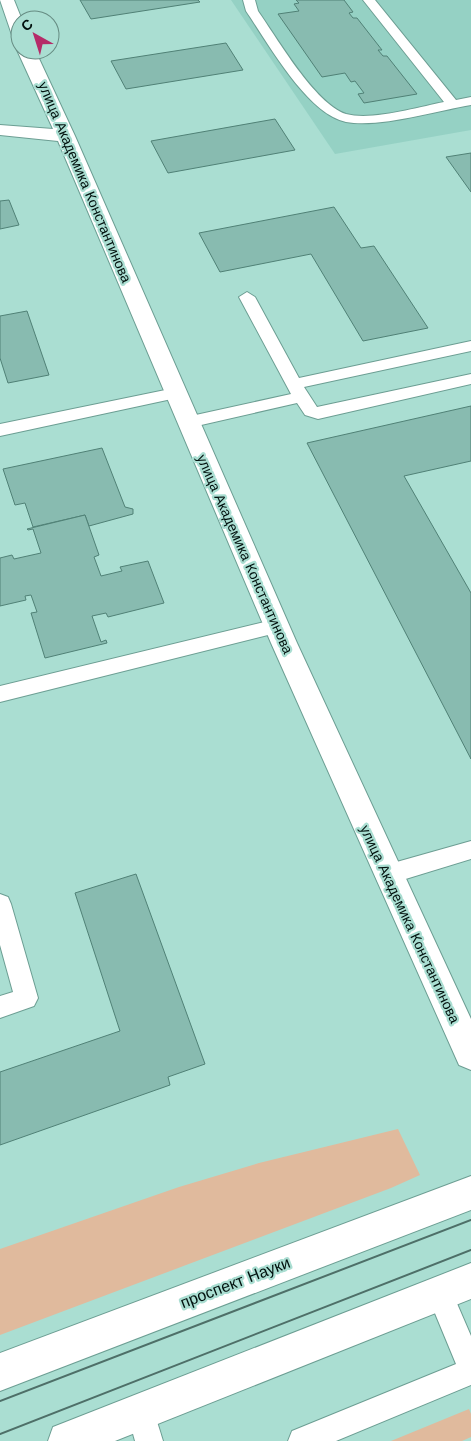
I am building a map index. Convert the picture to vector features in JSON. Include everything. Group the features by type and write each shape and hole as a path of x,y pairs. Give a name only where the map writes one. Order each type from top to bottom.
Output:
{"street":[{"name":"улица Академика Константинова","path":"31,60 66,136 175,394 386,875 471,1054"},
{"path":"0,130 66,136"},
{"name":"проспект Науки","path":"0,1372 471,1193"},
{"path":"68,1441 145,1426 455,1288"}],"lane":[{"path":"249,0 252,11 309,92 317,101 346,118 363,119 471,101"},
{"path":"369,0 453,104"},
{"path":"247,297 306,406 318,413 471,379"},
{"path":"188,422 471,346"},
{"path":"0,430 175,394"},
{"path":"0,694 277,626"},
{"path":"386,875 471,850"},
{"path":"0,904 26,998 0,1007"},
{"path":"302,1441 471,1370 455,1288"}],"shaded area":[{"path":"231,0 471,0 471,130 335,154"},
{"path":"398,1129 420,1175 391,1188 0,1335 0,1249 179,1187 259,1163"},
{"path":"469,1409 471,1414 471,1437 462,1441 391,1441"}],"building":[{"path":"80,0 198,0 200,2 91,19"},
{"path":"296,0 344,0 353,12 349,13 353,18 357,18 382,50 378,50 383,56 387,56 417,94 364,103 358,94 364,93 355,81 351,82 345,73 322,77 278,14 299,11 294,4 299,3"},
{"path":"226,43 243,70 126,89 111,61"},
{"path":"275,119 295,150 168,173 151,141"},
{"path":"471,153 471,192 446,157"},
{"path":"9,200 19,225 0,229 0,201"},
{"path":"334,207 361,248 374,246 428,328 363,341 311,254 220,272 199,233"},
{"path":"27,311 49,375 8,383 0,358 0,316"},
{"path":"471,406 471,461 404,476 471,593 471,759 307,443"},
{"path":"102,448 125,507 133,509 133,514 89,526 85,515 33,527 25,503 15,505 3,469"},
{"path":"85,515 99,555 94,557 101,576 122,571 120,567 148,561 164,603 108,617 106,613 92,616 101,642 106,640 107,643 45,658 31,613 37,612 31,595 25,596 26,600 0,606 0,558 12,555 14,559 41,553 33,529 27,529"},
{"path":"136,874 205,1064 168,1077 170,1085 0,1145 0,1072 120,1031 75,893"}],"tram line":[{"path":"0,1401 471,1220"},
{"path":"0,1434 471,1250"}]}
